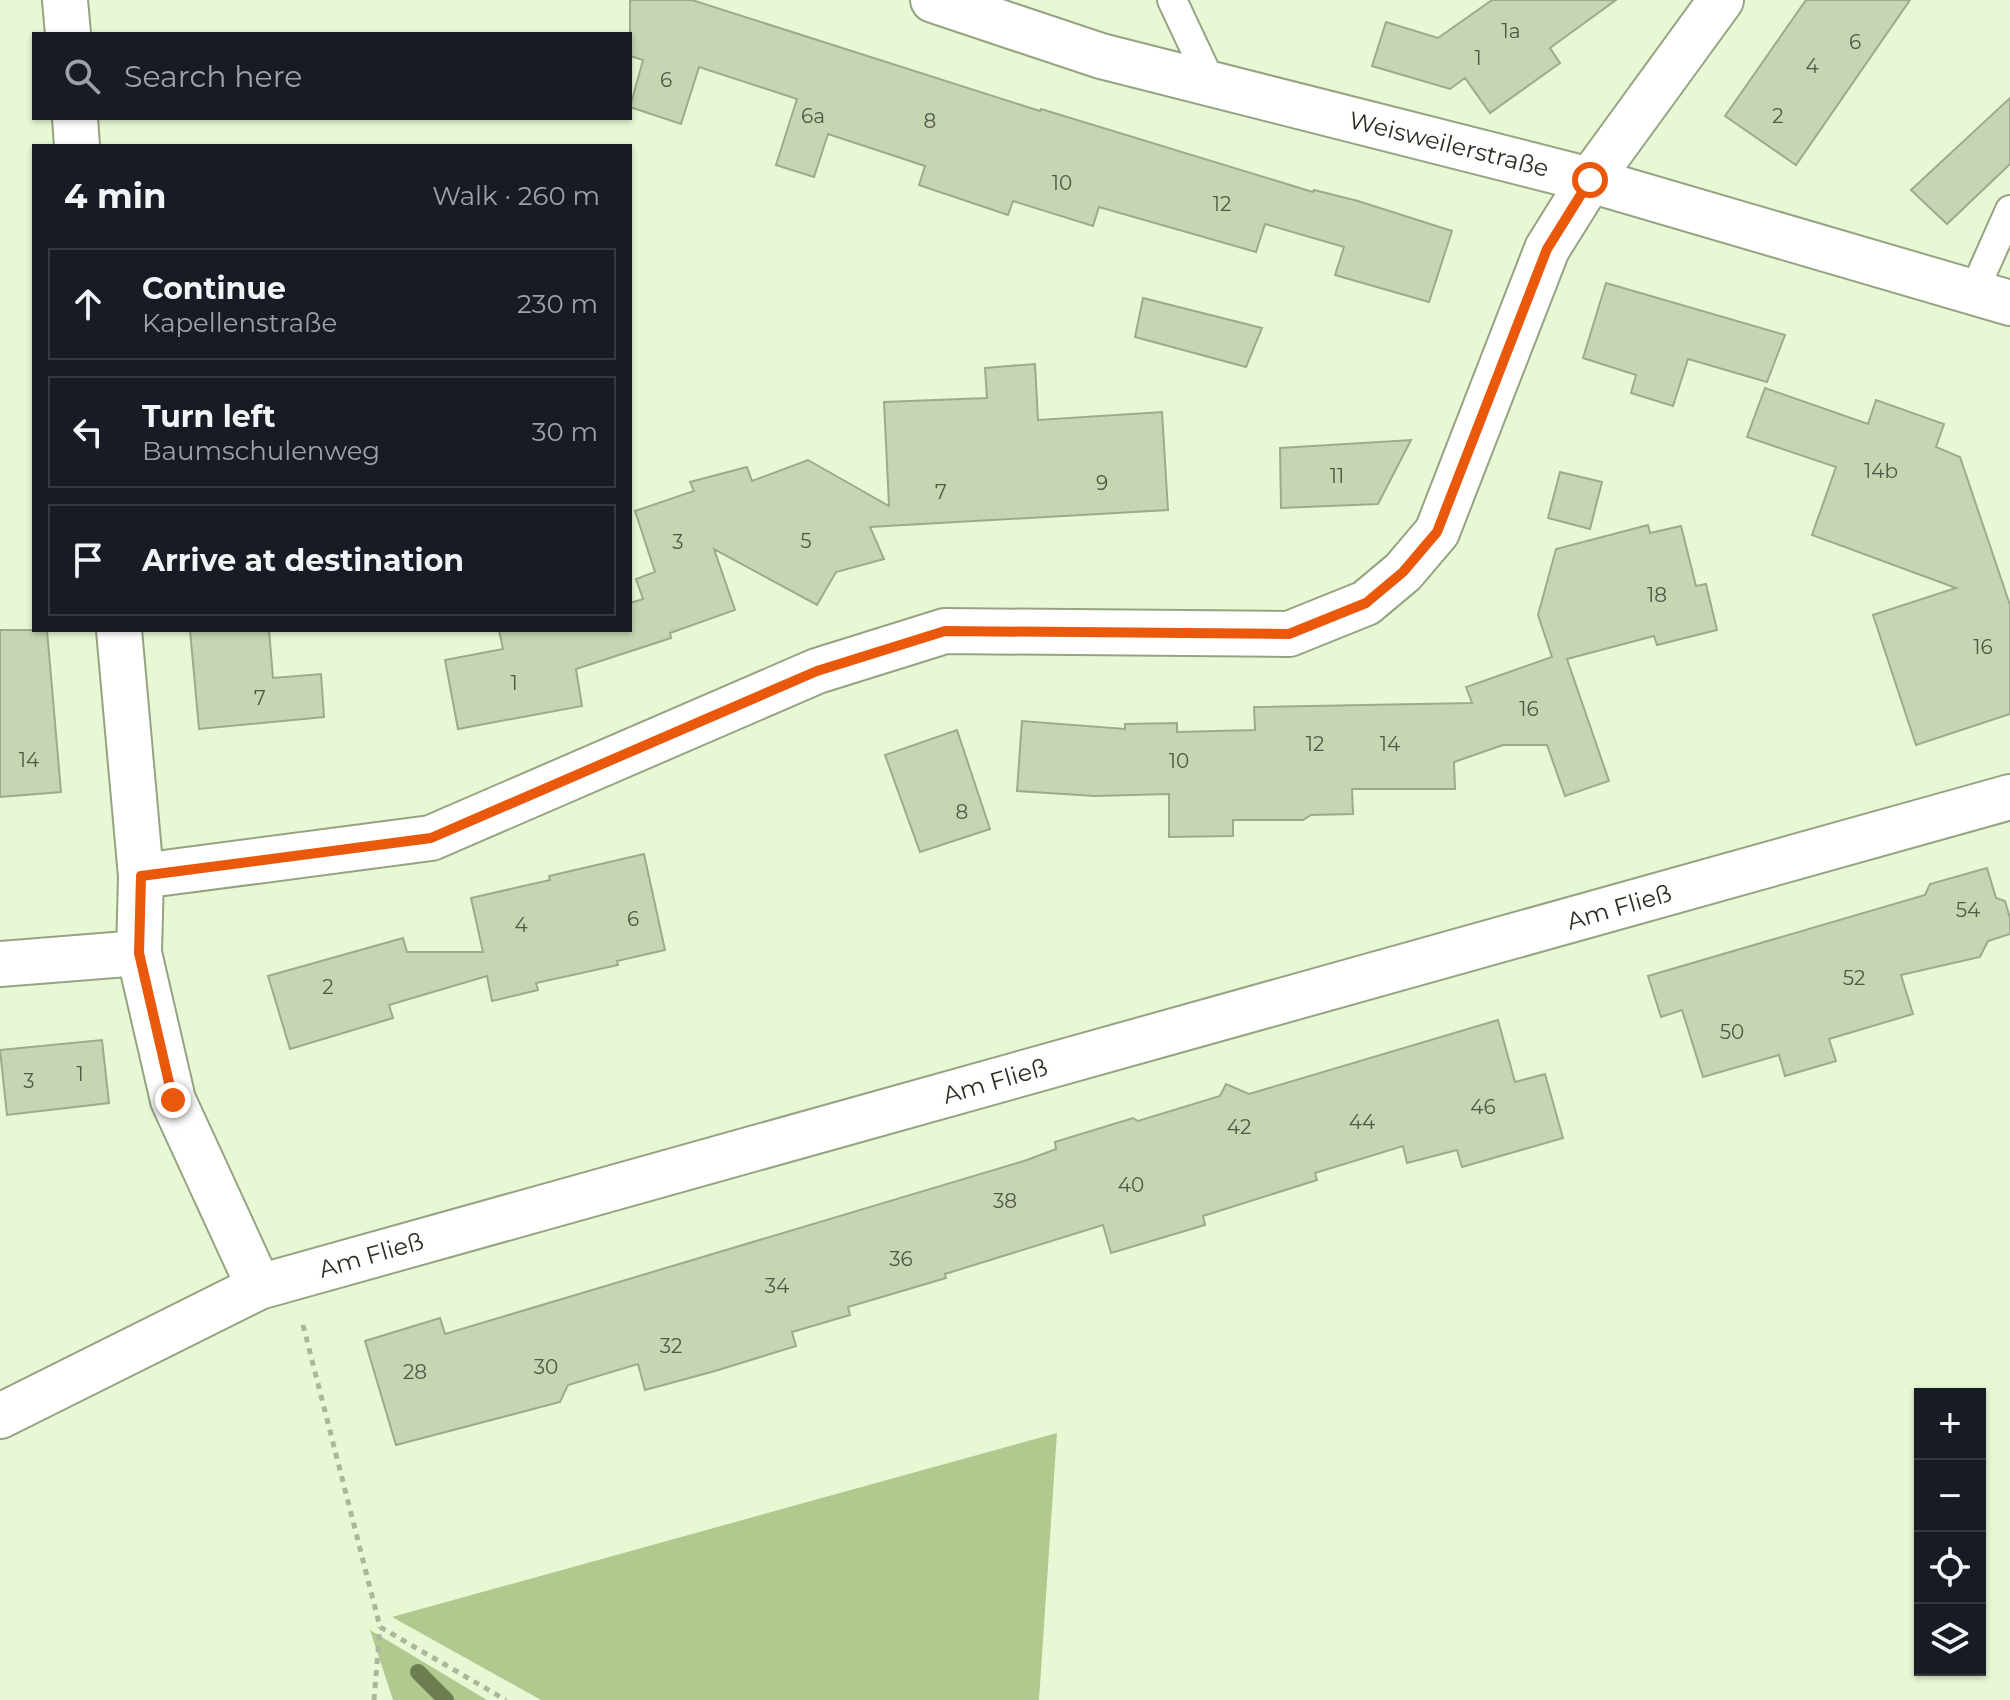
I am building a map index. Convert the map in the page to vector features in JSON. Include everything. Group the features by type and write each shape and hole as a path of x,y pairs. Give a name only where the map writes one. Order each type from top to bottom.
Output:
{"street":[{"path":"65,0 68,32"},
{"name":"Weisweilerstraße","path":"933,0 1101,56 1590,180 1992,298"},
{"path":"141,876 431,838 817,671 945,631 1289,634 1366,603 1403,572 1437,532 1547,249 1590,180 1721,0"},
{"path":"75,120 77,144"},
{"path":"119,632 141,876 139,953 173,1100 275,1282"},
{"name":"Am Fließ","path":"0,1416 275,1282 2010,797"},
{"path":"0,964 139,953"}],"lane":[{"path":"1172,0 1211,83"},
{"path":"1992,298 2010,210"}],"path":[{"path":"275,1282 380,1627 374,1700"},
{"path":"380,1627 506,1700"}],"green space":[{"path":"1057,1433 1039,1700 541,1700 392,1617"},
{"path":"370,1630 487,1700 393,1700"}],"building":[{"path":"630,0 692,0 1040,111 1313,192 1358,201 1452,231 1429,302 1335,275 1344,247 1265,224 1256,252 1099,207 1093,226 1013,201 1008,215 919,185 925,166 828,134 814,177 776,165 797,99 699,67 681,124 632,108 643,60 632,57"},
{"path":"1492,0 1616,0 1550,48 1560,63 1490,113 1465,78 1450,89 1372,66 1386,22 1438,38"},
{"path":"1806,0 1910,0 1796,165 1725,116"},
{"path":"2010,98 2010,164 1947,224 1911,190"},
{"path":"1606,283 1785,335 1767,382 1688,359 1673,406 1631,393 1636,375 1583,358"},
{"path":"1143,298 1262,328 1246,367 1135,337"},
{"path":"1035,364 1038,420 1162,412 1168,510 870,527 884,559 836,572 817,605 714,549 735,610 670,633 671,638 576,669 582,706 458,729 445,660 503,649 499,632 632,632 632,602 643,599 636,579 655,572 635,511 694,491 690,482 747,467 752,481 808,460 889,506 884,402 987,398 985,368"},
{"path":"1765,388 1868,424 1876,400 1944,424 1936,447 1960,457 2010,605 2010,714 1916,745 1873,615 1956,588 1812,535 1836,467 1747,437"},
{"path":"1411,440 1378,504 1281,508 1280,448"},
{"path":"1560,472 1602,482 1590,529 1548,518"},
{"path":"1648,525 1650,533 1681,526 1696,586 1706,584 1717,630 1657,645 1654,636 1567,659 1609,781 1565,796 1547,745 1503,745 1454,762 1455,789 1352,789 1353,814 1311,815 1303,820 1233,820 1233,836 1169,837 1169,794 1095,796 1017,791 1022,721 1125,729 1125,724 1177,723 1177,732 1255,730 1254,707 1472,703 1466,687 1552,657 1538,615 1556,549"},
{"path":"0,630 47,632 61,792 0,797"},
{"path":"190,632 269,632 273,678 321,674 324,717 199,729"},
{"path":"957,730 990,829 920,852 885,755"},
{"path":"644,854 665,950 617,961 618,965 536,983 538,990 492,1001 487,976 389,1005 393,1018 290,1049 268,976 403,938 407,952 483,952 471,898"},
{"path":"1987,868 1996,898 2005,901 2010,934 1988,941 1980,957 1901,975 1913,1014 1829,1039 1836,1061 1785,1076 1779,1055 1703,1077 1682,1010 1661,1017 1648,976 1925,895 1930,884"},
{"path":"1498,1020 1515,1082 1545,1074 1563,1138 1462,1167 1457,1150 1407,1163 1403,1146 1315,1173 1317,1180 1203,1216 1205,1225 1111,1253 1103,1225 945,1274 946,1278 848,1307 850,1315 792,1332 796,1346 715,1371 645,1390 638,1364 568,1385 560,1402 396,1445 365,1341 440,1318 445,1334 1027,1160 1056,1149 1055,1142 1220,1096 1226,1084 1249,1094"},
{"path":"102,1040 109,1103 7,1115 0,1050"}],"waterway":[{"path":"418,1672 446,1700"}],"route":[{"path":"173,1100 139,953 141,876 431,838 817,671 945,631 1289,634 1366,603 1403,572 1437,532 1547,249 1590,180"}]}
